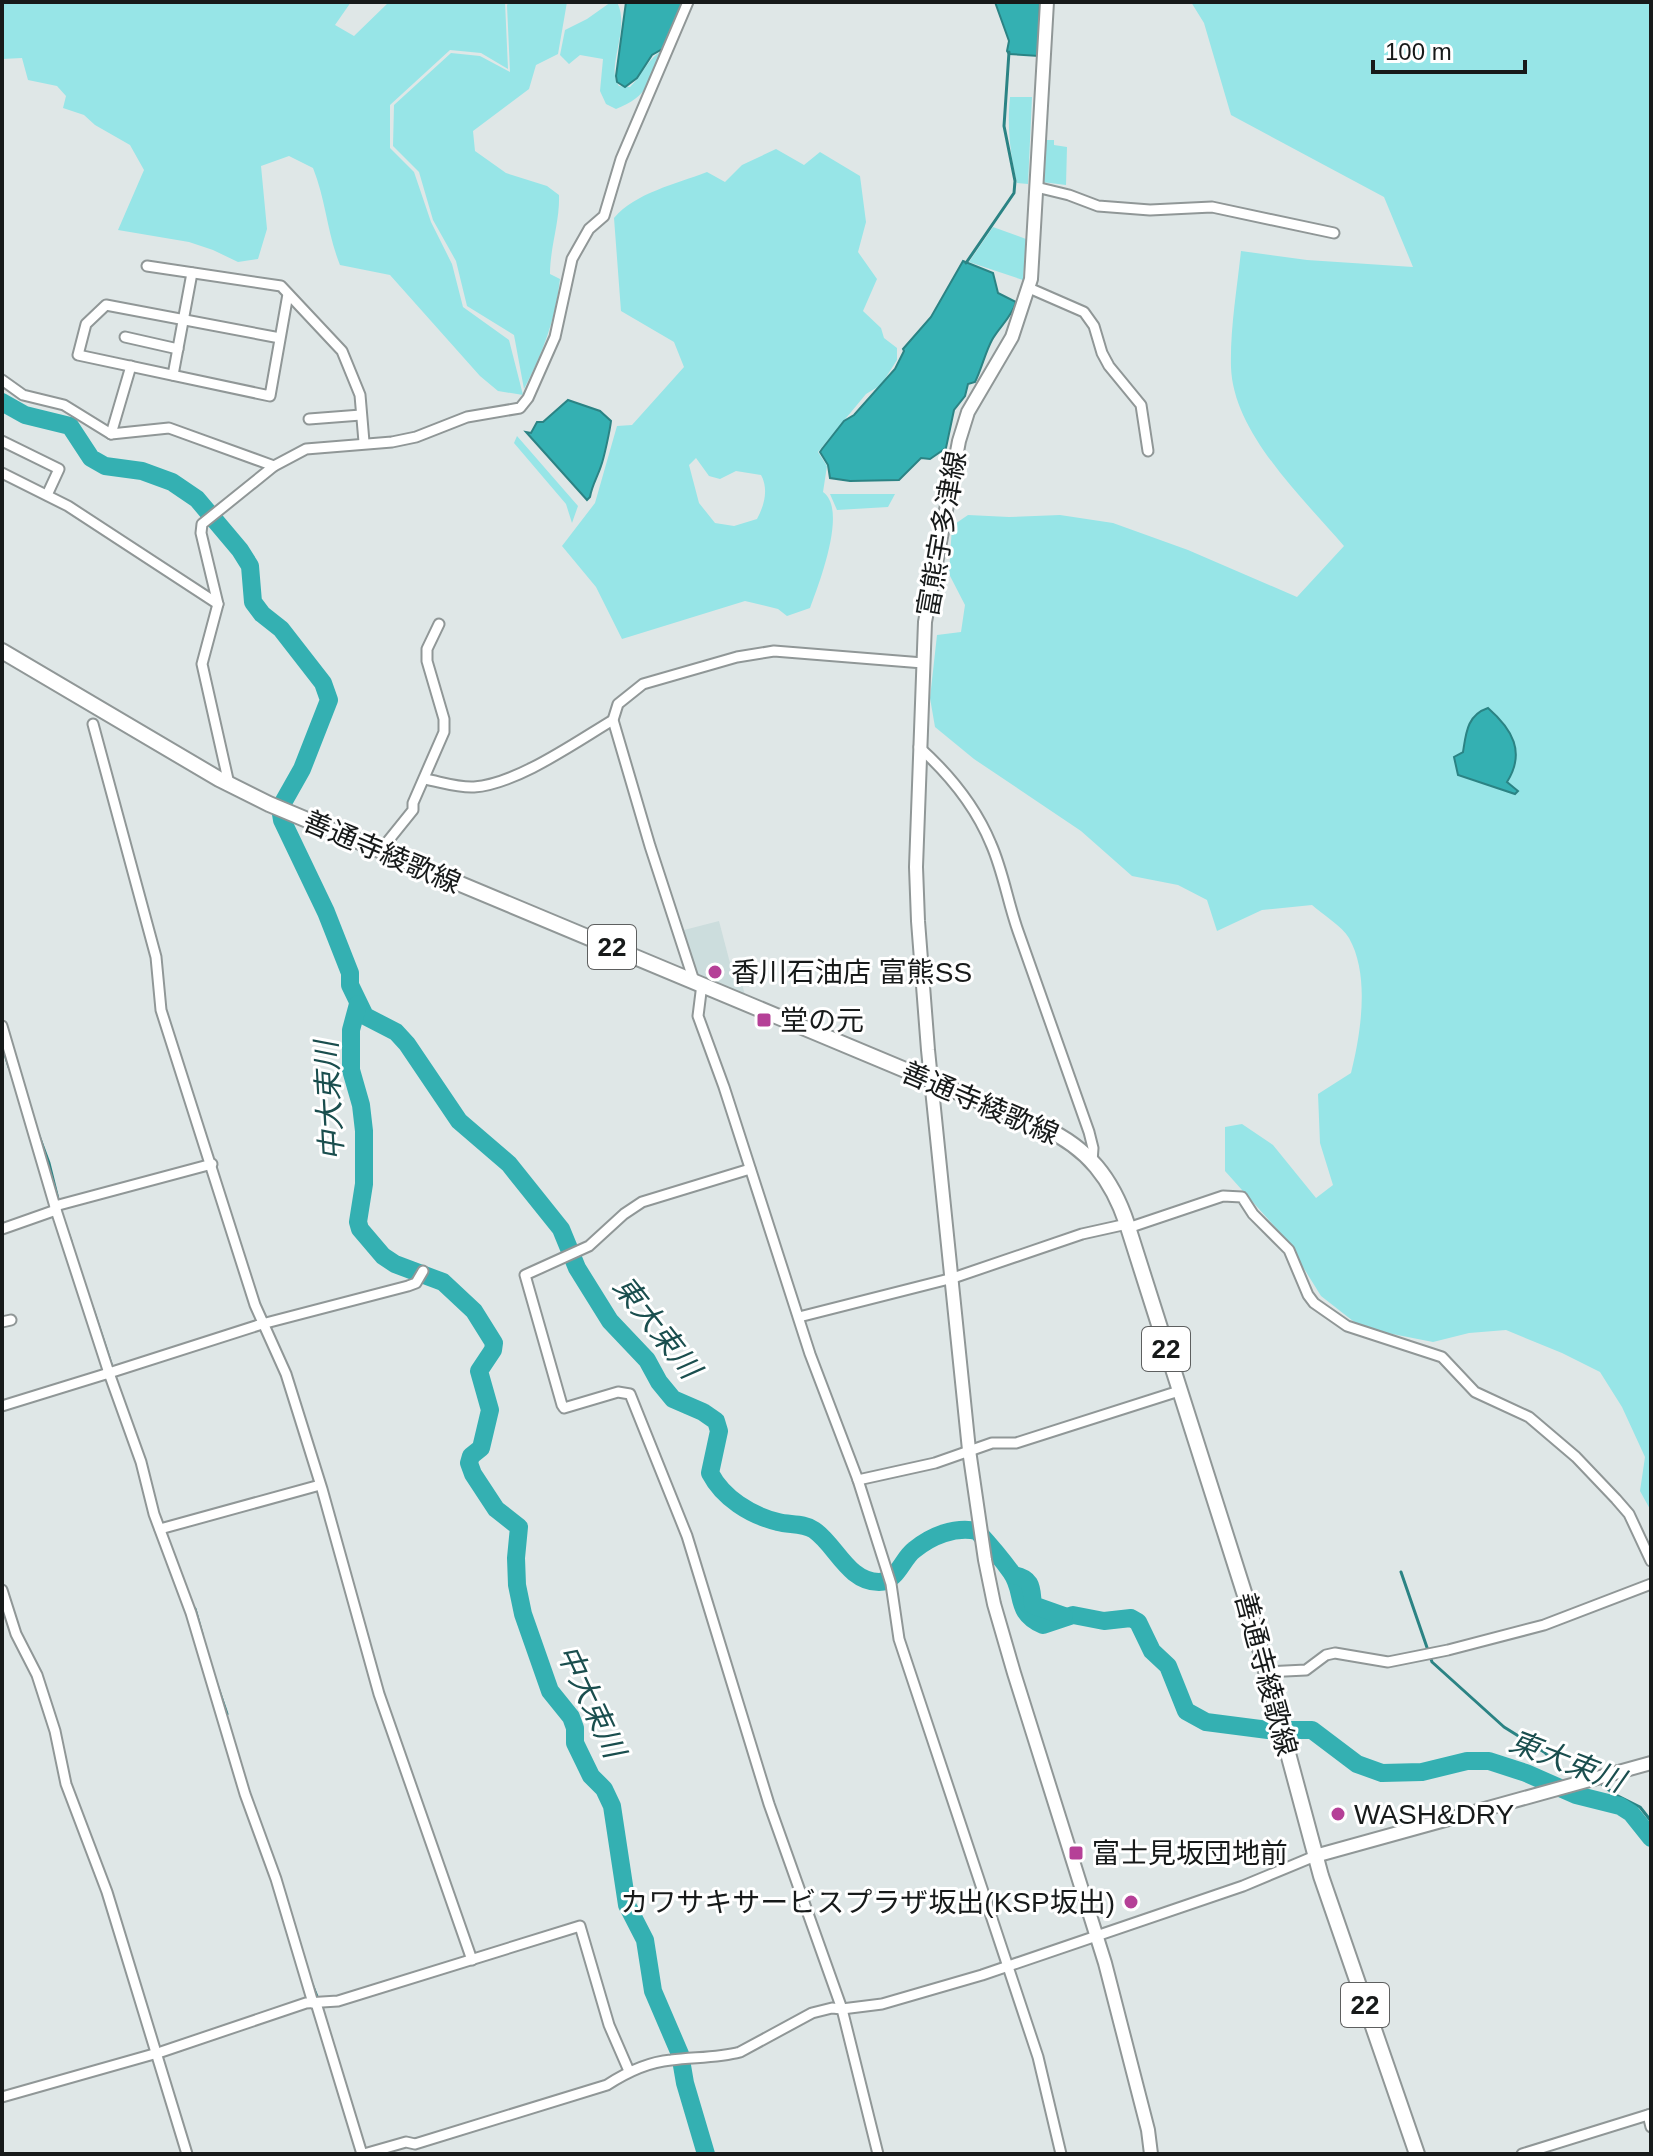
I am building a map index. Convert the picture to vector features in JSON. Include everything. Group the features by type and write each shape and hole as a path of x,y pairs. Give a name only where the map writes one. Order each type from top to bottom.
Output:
{"main road":[{"name":"善通寺綾歌線","path":"2,651 229,784 269,804 1068,1139 1092,1162 1110,1185 1127,1226 1267,1672 1315,1856 1417,2154"}],"street":[{"path":"229,784 202,664 218,604 201,533 202,524 274,466 306,449 392,442 416,437 467,417 520,408 528,398 555,337 572,259 589,229 604,216 621,159 688,2"},
{"name":"富熊宇多津線","path":"1047,2 1029,288 1012,337 977,393 959,441 925,622 916,867 931,1082 969,1450 985,1560 998,1618 1105,1963 1151,2154"},
{"path":"1036,187 1098,206 1150,210 1212,207 1334,233"},
{"path":"147,266 281,286 342,351 360,395 364,442"},
{"path":"173,375 192,273"},
{"path":"1029,288 1084,312 1094,326 1109,366 1141,405 1148,451"},
{"path":"280,338 106,305 86,324 78,355 270,396 288,294"},
{"path":"125,337 178,349"},
{"path":"111,434 131,366"},
{"path":"2,380 23,395 64,405 111,434 169,428 274,466"},
{"path":"309,419 361,415"},
{"path":"2,441 59,469 47,495"},
{"path":"2,473 87,518 218,604"},
{"path":"380,851 413,810 413,803 444,732 444,719 427,661 427,649 439,624"},
{"path":"923,663 774,651 737,657 643,684 618,704 613,720 650,846 698,982 698,1016 891,1584 899,1639 1038,2057 1061,2154"},
{"path":"425,779 470,787 490,785 555,755 613,720"},
{"path":"93,724 156,957 161,1010 262,1324 286,1374 379,1694 472,1960"},
{"path":"919,747 949,774 976,813 992,846 1018,932 1089,1132 1092,1162"},
{"path":"2,1026 57,1206 138,1450 154,1514 163,1528 245,1794 276,1879 365,2154 406,2142 415,2144 607,2085 629,2071 683,2059 740,2052 812,2013 832,2008 882,2004 1096,1938 1243,1886 1315,1856 1651,1763"},
{"path":"2,1229 57,1206 212,1164"},
{"path":"750,1169 642,1202 589,1246 525,1275 564,1408 618,1392 630,1394 687,1536 769,1804 842,2009 878,2154"},
{"path":"799,1317 953,1278 1053,1243 1127,1226 1223,1196 1242,1197 1253,1214 1289,1250 1314,1303 1347,1326 1442,1357 1475,1392 1529,1417 1576,1457 1629,1514 1651,1561"},
{"path":"2,1406 262,1324 408,1286 422,1274"},
{"path":"858,1480 935,1463 992,1443 1016,1443 1179,1391"},
{"path":"163,1528 320,1485"},
{"path":"1267,1672 1306,1670 1326,1655 1335,1653 1388,1662 1428,1653 1544,1625 1651,1584"},
{"path":"2,1590 16,1634 37,1675 55,1731 66,1784 107,1892 187,2154"},
{"path":"2,2097 157,2052 306,2003 338,2001 580,1926 609,2025 629,2071"},
{"path":"1522,2154 1650,2114 1651,2127"}],"shaded area":[{"path":"2,2 351,2 335,25 354,36 389,2 505,2 508,69 481,53 450,50 390,105 390,148 414,172 431,222 452,264 463,307 509,340 523,395 498,391 480,376 390,275 340,265 313,168 289,156 261,166 267,229 258,259 238,262 189,242 118,230 144,170 130,145 84,115 63,108 66,96 57,86 28,80 22,58 2,59"},
{"path":"509,2 567,2 558,54 536,65 529,89 473,131 475,151 506,173 547,186 559,195 550,274 560,279 558,294 547,336 524,389 514,335 467,306 456,261 433,220 419,172 393,146 394,105 451,53 480,56 510,72"},
{"path":"611,2 617,2 621,13 615,69 619,86 630,87 662,51 642,93 616,109 606,104 600,91 603,59 580,55 569,64 560,55 565,30"},
{"path":"626,2 684,2 664,48 652,55 637,78 625,87 617,82 616,76"},
{"path":"995,2 1040,2 1038,56 1009,54 1009,41"},
{"path":"1191,2 1651,2 1651,1511 1640,1491 1645,1457 1622,1407 1600,1372 1506,1330 1469,1333 1433,1342 1362,1328 1321,1296 1285,1238 1225,1171 1225,1127 1242,1124 1273,1145 1316,1198 1333,1185 1320,1143 1318,1094 1351,1073 1358,1040 1362,1004 1360,969 1346,934 1312,905 1262,910 1217,931 1207,900 1178,885 1132,876 1081,831 974,759 935,727 930,698 937,635 961,632 965,605 949,574 952,526 968,515 1060,515 1113,523 1188,550 1297,597 1344,546 1273,463 1244,416 1235,392 1231,367 1232,338 1241,251 1307,260 1413,267 1384,197 1231,115 1204,23"},
{"path":"1010,97 1032,97 1028,184 1017,183 1009,130"},
{"path":"1046,140 1054,140 1054,145 1067,147 1066,185 1042,182"},
{"path":"776,149 804,165 820,152 860,176 866,222 858,252 877,279 863,311 881,328 884,338 897,348 897,360 881,385 866,394 818,452 827,466 823,492 830,501 833,514 825,565 810,608 787,616 778,609 745,601 622,639 596,587 562,546 595,503 617,426 632,425 684,367 674,342 621,311 614,218 633,202 657,190 707,172 725,182 742,165","holes":["696,458 709,476 720,479 736,471 761,475 765,497 757,519 734,526 715,523 699,503 689,465"]},
{"path":"993,227 1026,239 1023,280 969,262"},
{"path":"963,261 993,273 998,293 1016,302 992,340 975,382 968,384 965,396 954,410 946,448 930,459 921,458 899,480 850,481 830,478 828,465 820,452 844,421 854,415 895,369 903,349 931,317"},
{"path":"568,400 600,411 611,421 602,462 587,500 526,432 531,433 537,422 543,422"},
{"path":"517,436 578,506 572,523 566,504 514,443"},
{"path":"830,494 895,494 888,507 837,510"},
{"path":"1488,708 1504,724 1514,742 1515,761 1507,782 1518,791 1515,794 1458,775 1454,757 1463,752 1472,720"},
{"path":"719,921 730,963 736,962 745,995 697,976 684,930"}],"waterway":[{"path":"966,263 1014,193 1015,181 1004,126 1009,52"},
{"name":"東大束川","path":"2,402 25,415 70,426 91,458 105,466 142,471 172,482 197,499 240,550 250,566 253,602 281,629 323,683 329,700 302,769 280,808 282,820 326,912 350,973 350,985 365,1016 396,1032 459,1121 509,1164 561,1229 577,1268 610,1321 647,1360 673,1399 716,1421 719,1431 710,1473 730,1498 768,1519 814,1530 851,1570 868,1580 879,1582 890,1578 910,1554 928,1540 952,1531 977,1531 1011,1572 1024,1608 1034,1620 1043,1625 1073,1615 1104,1621 1131,1618 1138,1622 1152,1651 1168,1666 1186,1711 1206,1722 1268,1730 1312,1730 1357,1764 1382,1773 1422,1772 1467,1761 1489,1761 1576,1795 1620,1806 1631,1813 1651,1838"},
{"name":"中大束川","path":"358,1004 351,1030 351,1070 361,1105 364,1131 360,1229 383,1256 395,1264 443,1282 474,1311 494,1343 493,1350 479,1371 490,1410 481,1448 471,1456 469,1463 496,1509 519,1527 517,1585 523,1614 550,1691 571,1717 575,1743 591,1776 604,1789 612,1806 627,1905 645,1940 653,1991 680,2054 685,2083 706,2154"},
{"path":"2,1044 9,1067"},
{"path":"32,1117 49,1163 59,1203"},
{"path":"64,1222 71,1241"},
{"path":"93,1309 113,1370"},
{"path":"123,1400 147,1468"},
{"path":"1401,1572 1432,1662 1504,1727 1544,1752 1567,1773 1581,1769 1592,1776"},
{"path":"1014,1575 1028,1582 1033,1605 1064,1616"},
{"path":"191,1604 202,1634"},
{"path":"214,1676 227,1714"},
{"path":"1598,1781 1614,1794 1640,1807 1651,1821"},
{"path":"312,1984 318,1999"}],"place":[{"name":"香川石油店 富熊SS","path":"715,972"},
{"name":"堂の元","path":"764,1020"},
{"name":"WASH&DRY","path":"1338,1814"},
{"name":"富士見坂団地前","path":"1076,1853"},
{"name":"カワサキサービスプラザ坂出(KSP坂出)","path":"1131,1902"}]}
